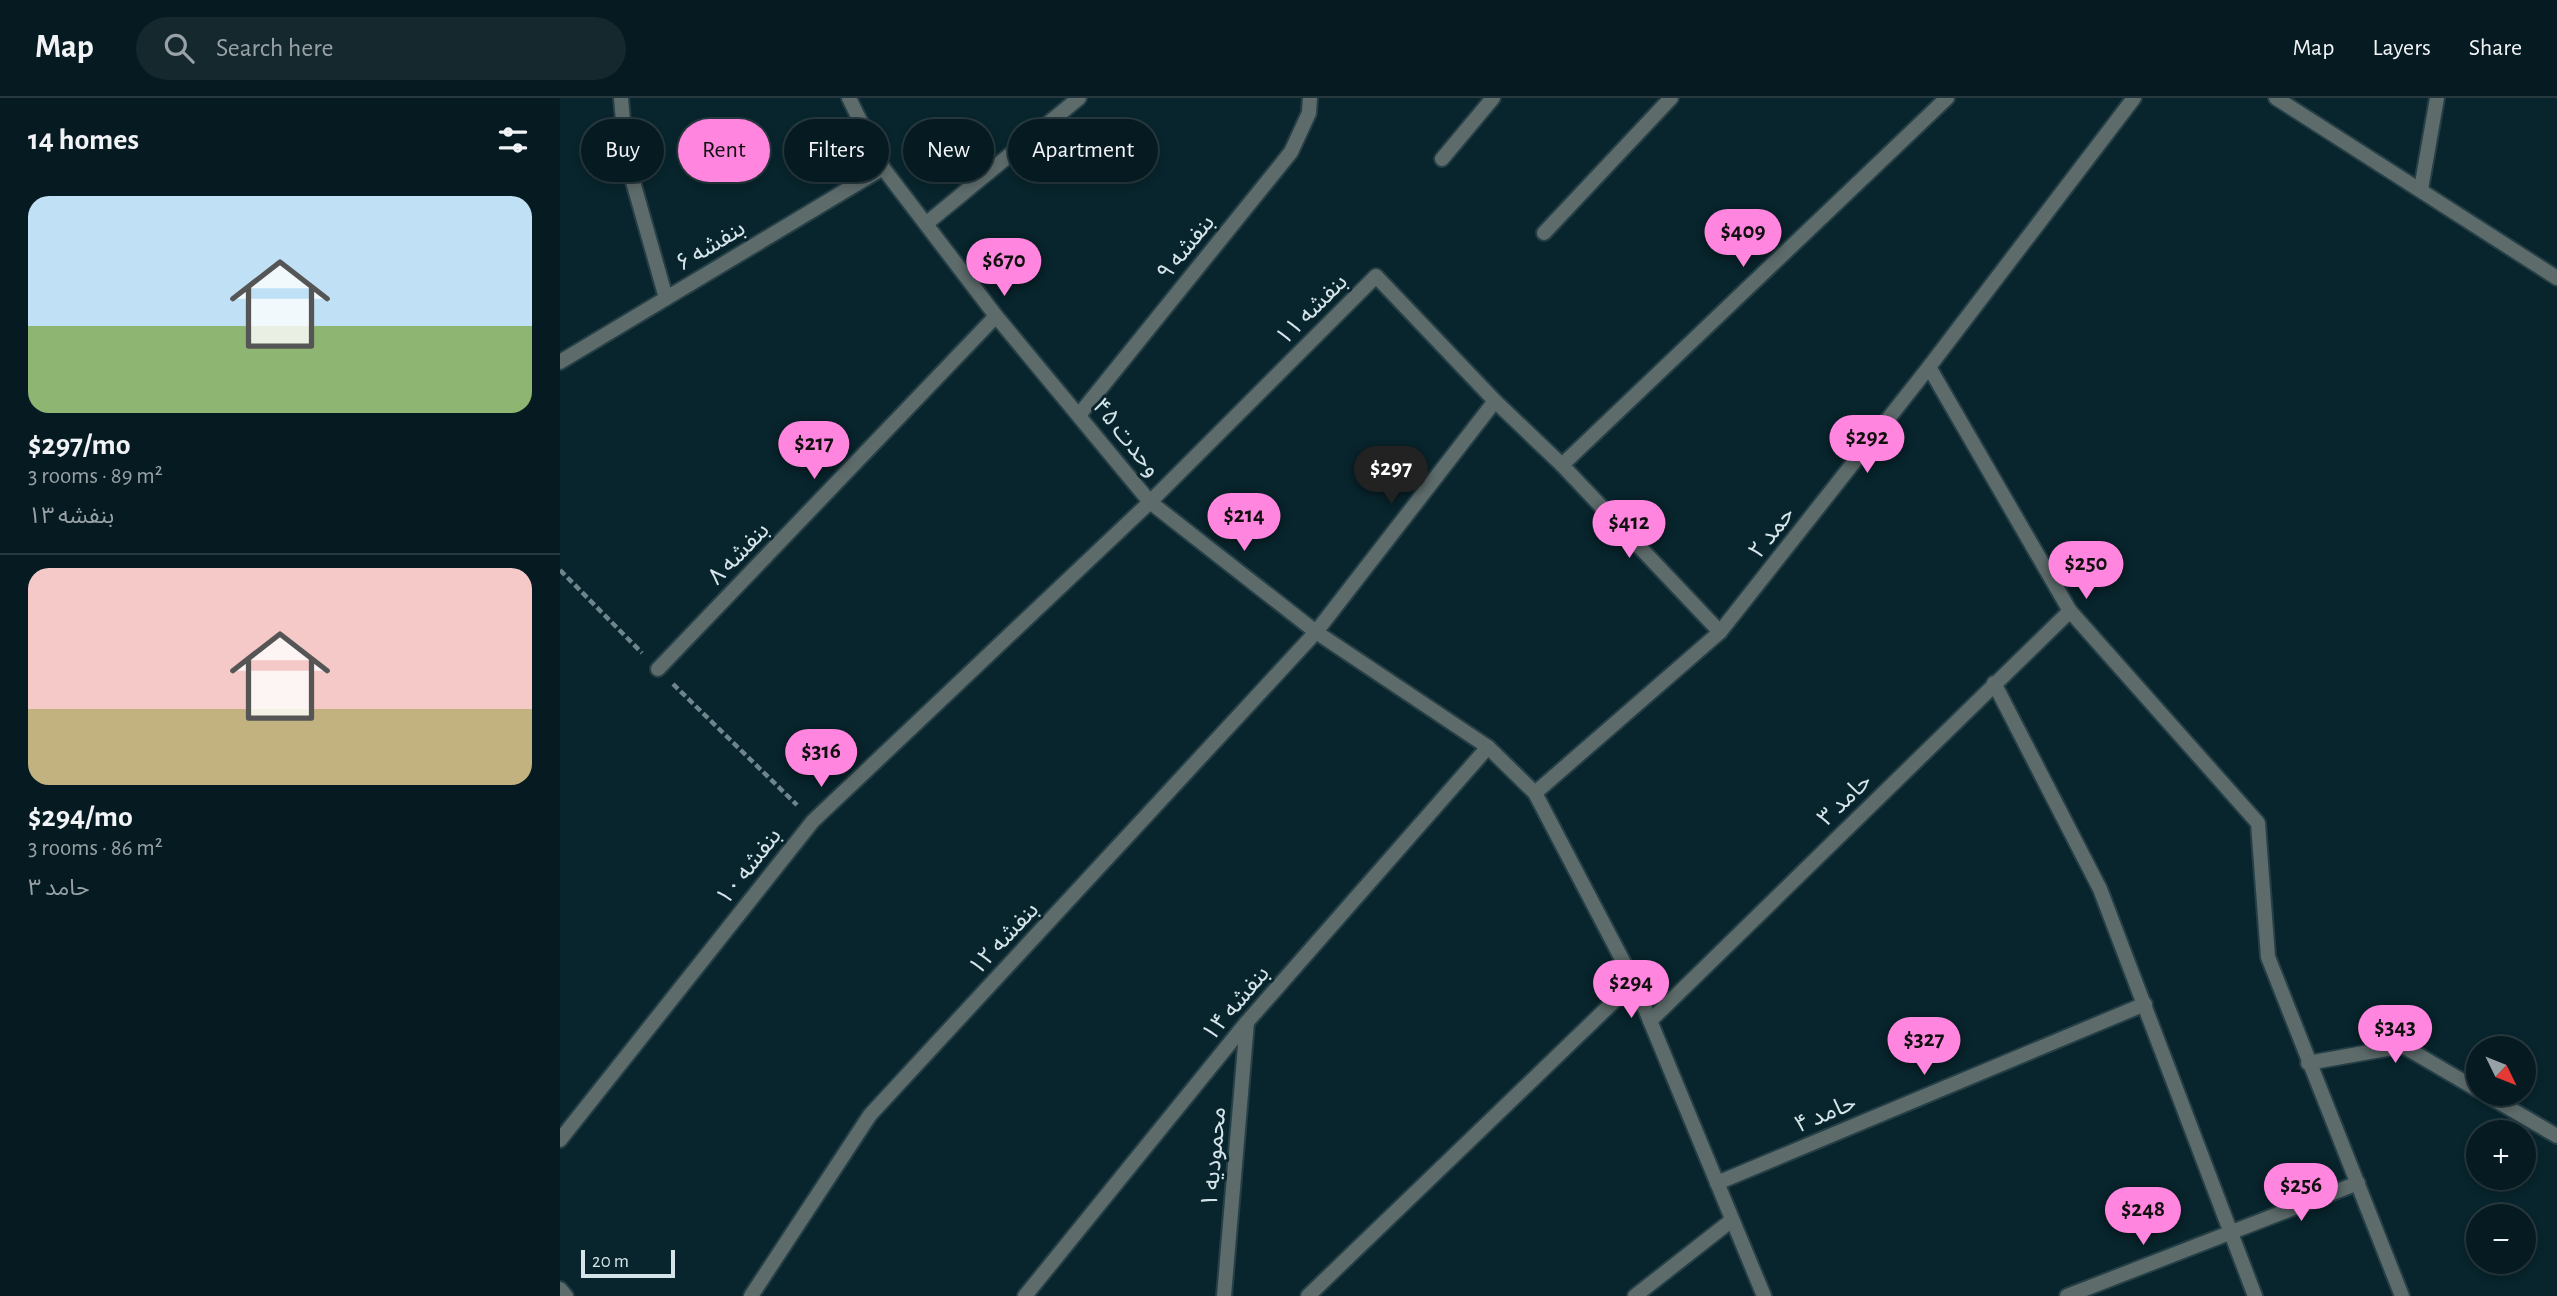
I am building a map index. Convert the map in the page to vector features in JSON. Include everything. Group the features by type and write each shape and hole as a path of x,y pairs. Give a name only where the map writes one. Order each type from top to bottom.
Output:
{"street":[{"path":"621,98 626,158 666,298"},
{"name":"وحدت ۴۵","path":"849,98 859,119"},
{"path":"927,223 1079,98"},
{"name":"بنفشه ۹","path":"1079,415 1291,152 1308,113 1310,98"},
{"path":"1442,159 1493,98"},
{"path":"1544,233 1671,98"},
{"path":"1562,465 1947,98"},
{"name":"حمد ۲","path":"1535,793 1720,632 1929,368 2134,98"},
{"path":"2276,98 2557,278"},
{"path":"2421,190 2437,98"},
{"name":"وحدت ۴۵","path":"889,176 996,316 1150,502 1316,632 1489,747 1535,793 1634,982 1764,1296"},
{"name":"بنفشه ۶","path":"560,362 860,182"},
{"name":"بنفشه ۱۱","path":"1150,502 1376,276 1495,401 1562,465 1720,632"},
{"name":"بنفشه ۸","path":"658,669 996,316"},
{"path":"1929,368 2070,611 2259,824 2268,957 2402,1296"},
{"name":"بنفشه ۱۲","path":"751,1296 870,1115 1316,632 1495,401"},
{"name":"بنفشه ۱۰","path":"560,1140 813,821 1150,502"},
{"name":"حامد ۳","path":"1650,1021 2070,611"},
{"path":"1994,683 2100,889 2255,1296"},
{"name":"بنفشه ۱۴","path":"1025,1296 1247,1023 1489,747"},
{"path":"1308,1296 1634,982"},
{"name":"حامد ۴","path":"1717,1183 2144,1004"},
{"name":"محمودیه ۱","path":"1224,1296 1247,1023"},
{"path":"2308,1063 2403,1045 2466,1083"},
{"path":"2506,1106 2557,1136"},
{"path":"2067,1296 2231,1230 2358,1183"},
{"path":"1635,1296 1732,1220"},
{"path":"560,1289 566,1296"}],"path":[{"path":"560,570 813,821"}]}
